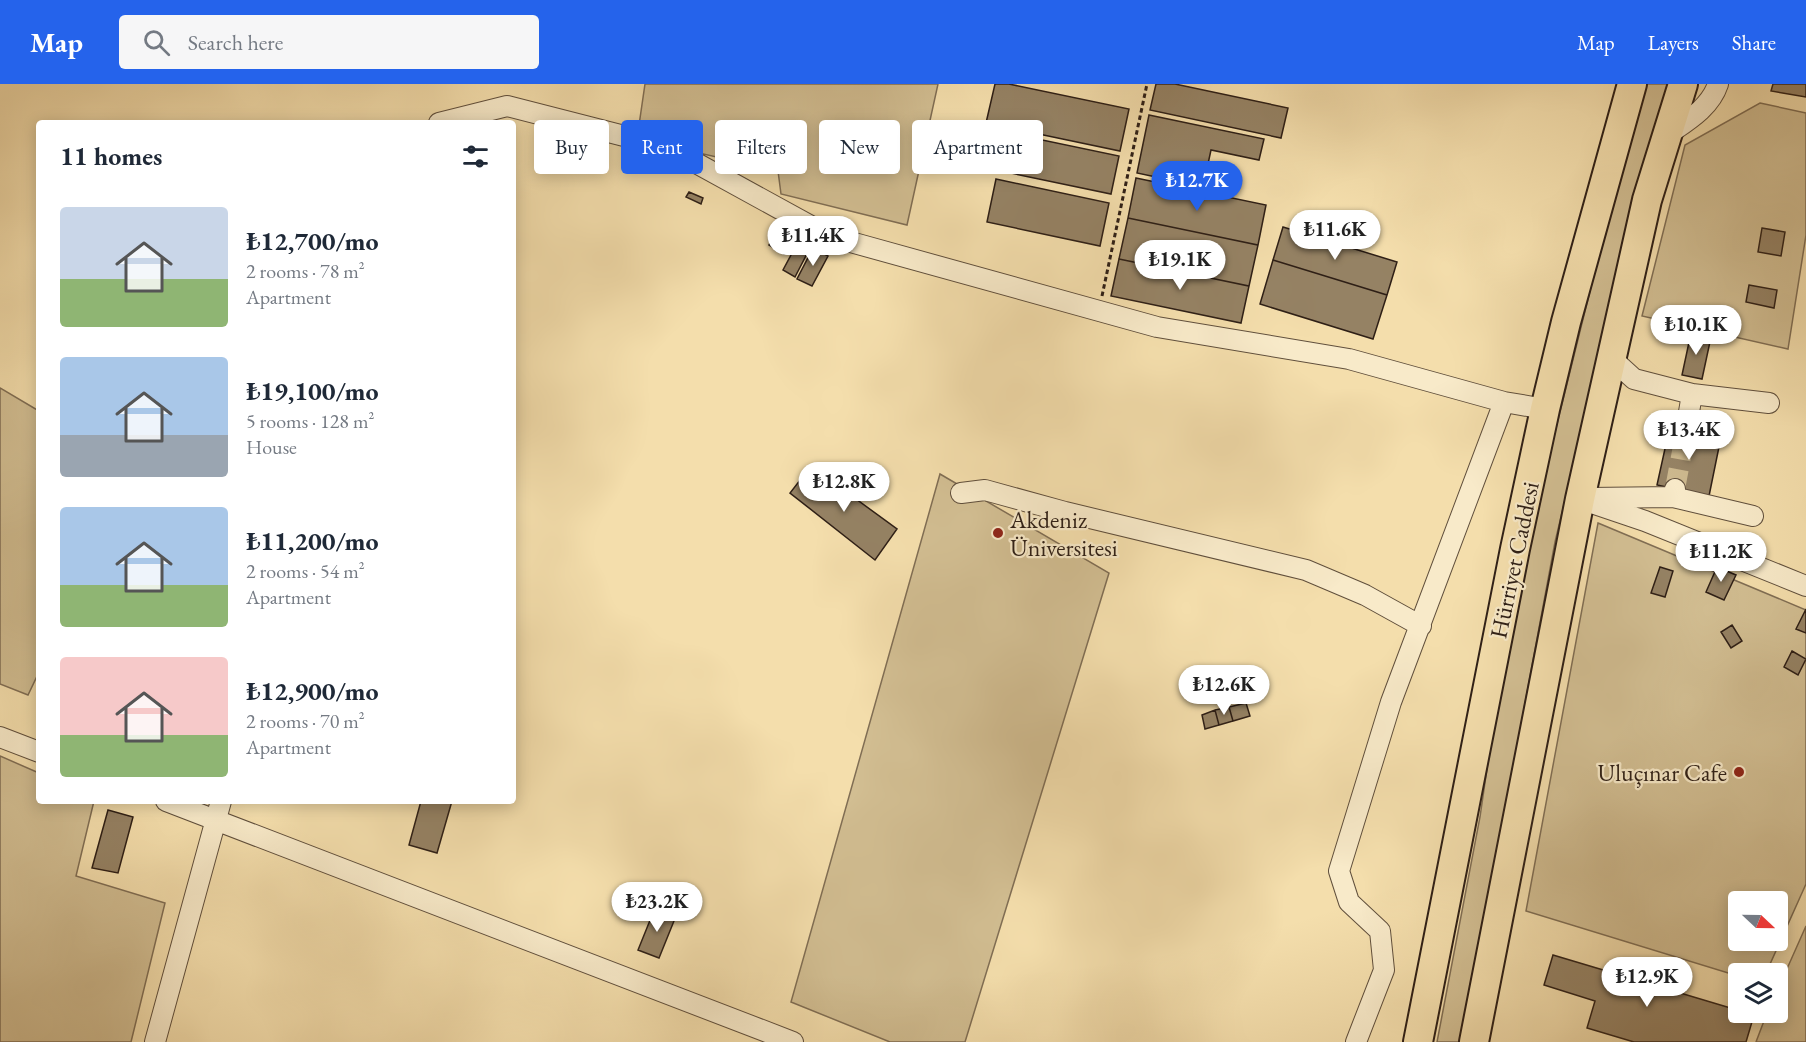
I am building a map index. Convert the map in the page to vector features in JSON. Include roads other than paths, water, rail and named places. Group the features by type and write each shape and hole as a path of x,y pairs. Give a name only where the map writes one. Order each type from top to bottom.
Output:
{"highway":[{"name":"Hürriyet Caddesi","path":"1418,1042 1545,409 1566,322 1632,84"},
{"path":"1474,1042 1580,499 1647,200 1683,84"}],"street":[{"path":"1667,135 1700,112 1715,93 1718,84"},
{"path":"451,120 507,106 667,147 829,236 1156,327 1349,358 1504,402 1545,409"},
{"path":"1612,359 1634,379 1692,394 1769,403"},
{"path":"1686,430 1692,394"},
{"path":"1356,1042 1384,970 1380,931 1349,902 1339,871 1391,702 1504,402"},
{"path":"961,493 985,490 1065,512 1306,570 1365,595 1420,626"},
{"path":"1580,499 1596,496 1674,493 1753,516"},
{"path":"1580,499 1646,521 1806,586"},
{"path":"0,737 36,751"},
{"path":"174,804 793,1042"},
{"path":"155,1042 219,804"}],"tunnel":[{"path":"1675,489 1686,430"}],"place":[{"name":"Akdeniz Üniversitesi","path":"998,533"},
{"name":"Uluçınar Cafe","path":"1739,772"}]}
